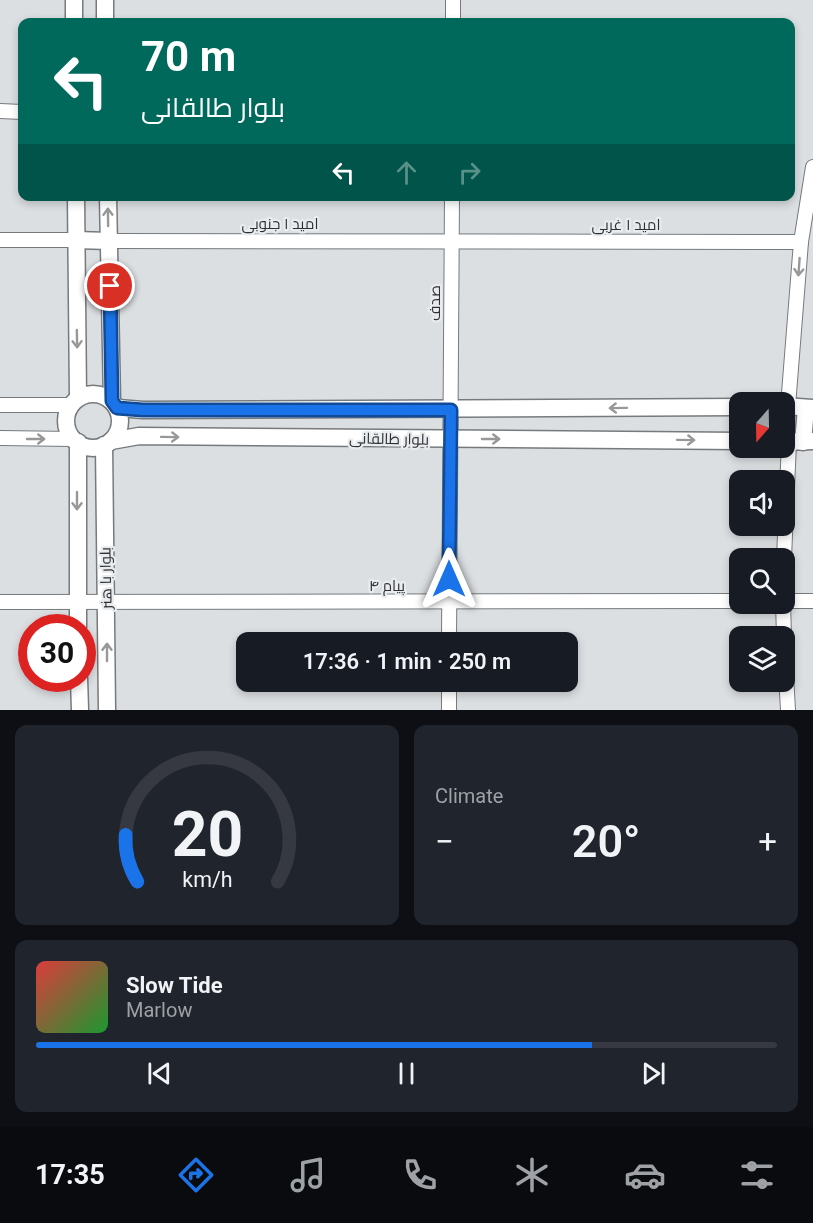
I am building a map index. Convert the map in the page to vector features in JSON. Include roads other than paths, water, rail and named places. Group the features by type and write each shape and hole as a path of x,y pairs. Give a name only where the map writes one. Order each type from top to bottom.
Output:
{"street":[{"path":"74,0 74,18"},
{"path":"105,0 105,18"},
{"path":"453,0 453,18"},
{"path":"0,111 18,112"},
{"path":"787,392 801,242 813,168"},
{"path":"74,402 76,201"},
{"path":"0,438 75,441 87,447 108,443 120,426 120,417 115,405 108,201"},
{"name":"صدف","path":"449,632 452,201"},
{"path":"0,240 109,241"},
{"name":"امید ۱ جنوبی","path":"109,241 452,241"},
{"name":"امید ۱ غربی","path":"452,241 801,242"},
{"path":"75,441 68,431 66,422 67,413 74,402 86,394 95,394 104,396 115,405"},
{"path":"0,405 74,402"},
{"name":"بلوار طالقانی","path":"115,405 143,410 729,407"},
{"path":"785,548 798,442 809,408"},
{"name":"بلوار طالقانی","path":"108,443 139,436 729,441"},
{"name":"بلوار با هنر","path":"75,441 78,614"},
{"name":"بلوار با هنر","path":"107,710 108,443"},
{"name":"پیام ۴","path":"0,602 729,601"},
{"path":"795,602 813,601"},
{"path":"79,692 80,710"},
{"path":"449,692 449,710"},
{"path":"787,692 788,710"}]}
